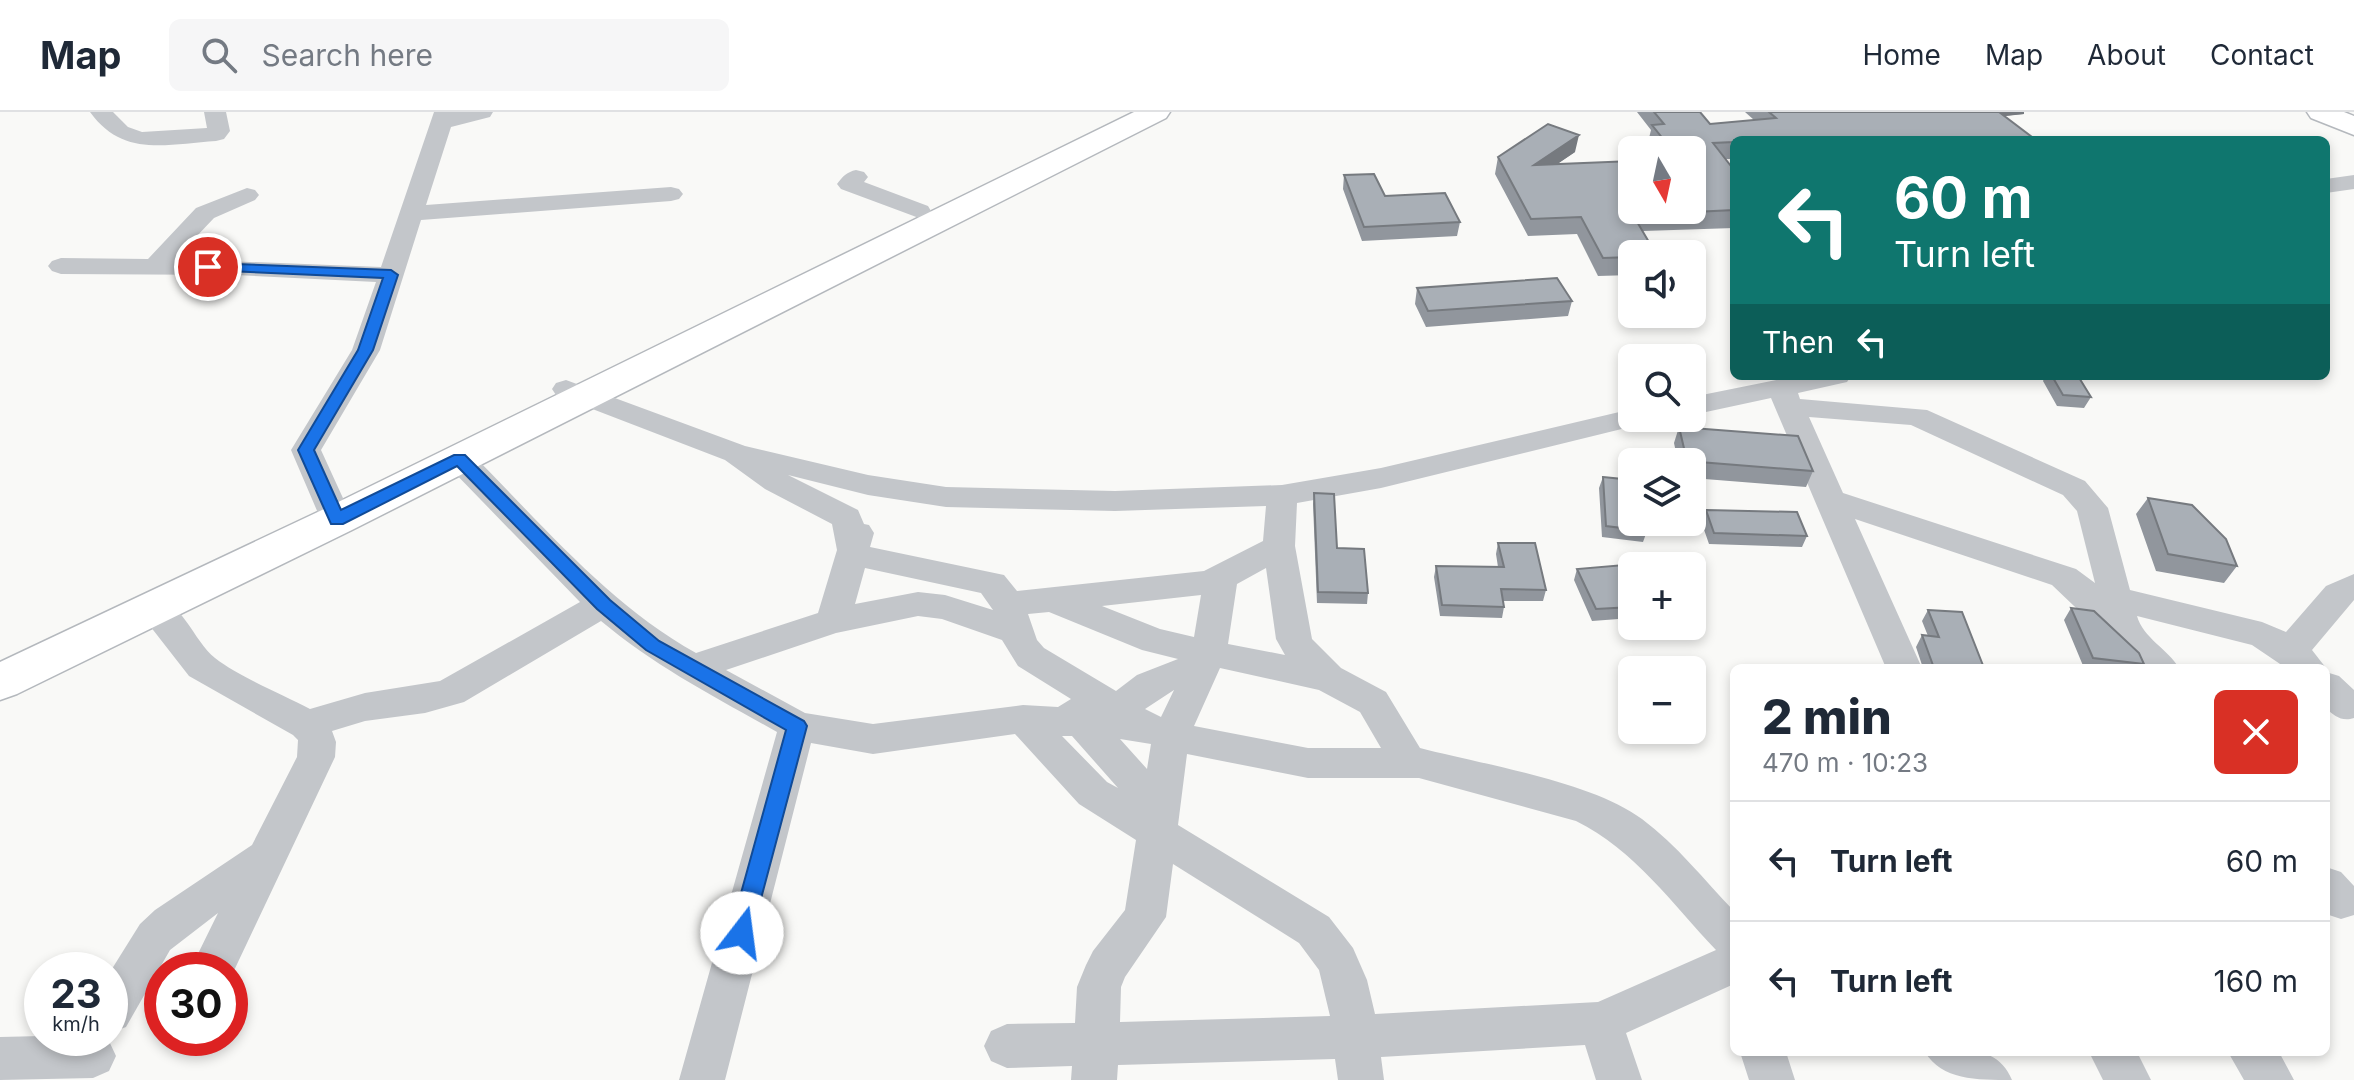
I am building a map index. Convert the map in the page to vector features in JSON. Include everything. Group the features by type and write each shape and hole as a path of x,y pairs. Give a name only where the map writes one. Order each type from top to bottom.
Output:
{"main road":[{"path":"0,662 459,459 576,392 919,211 941,204 1129,112"},
{"path":"0,682 155,608 334,512 576,392 1156,112"},
{"path":"2321,112 2354,127"}],"street":[{"path":"101,112 124,134 156,140 216,134 219,131 215,112"},
{"path":"334,512 306,450 366,350 444,117 482,112"},
{"path":"856,177 849,184 919,211"},
{"path":"2330,185 2354,182"},
{"path":"412,213 671,194"},
{"path":"154,267 205,213 247,195"},
{"path":"61,266 250,267 391,275"},
{"path":"1785,397 1827,380"},
{"path":"576,392 736,453 868,485 946,497 1115,501 1282,495 1381,478 1618,421"},
{"path":"1785,397 1902,664"},
{"path":"1706,405 1785,397 1917,416 2059,479 2085,497 2092,508 2120,615"},
{"path":"736,453 776,482 847,518 854,555"},
{"path":"459,459 603,604 663,653 797,726 873,739 1023,719 1144,724 1308,763 1408,761 1602,813 1633,834 1730,935"},
{"path":"833,621 854,555 868,485"},
{"path":"1282,495 1279,546 1294,639 1312,666 1373,702 1408,761"},
{"path":"1830,500 2064,577 2120,615 2158,664"},
{"path":"1018,631 1052,599 1206,583 1279,546"},
{"path":"854,555 992,583 1001,592 1018,631 1079,722 1159,822"},
{"path":"1144,724 1207,658 1221,578"},
{"path":"2120,615 2262,635 2299,659 2338,594 2354,586"},
{"path":"1052,599 1139,636 1207,658 1328,678"},
{"path":"306,725 365,707 425,699 451,692 603,604"},
{"path":"690,668 833,621 906,606 932,604 1018,631 1144,724"},
{"path":"155,608 202,667 306,725 316,733 319,743 316,757 221,952"},
{"path":"1095,1062 1102,975 1145,917 1159,822 1144,724 1150,685 1207,658"},
{"path":"1023,719 1093,793 1159,822 1326,941 1338,958 1345,977 1358,1059"},
{"path":"702,1080 797,726"},
{"path":"128,982 155,937 170,923 267,857"},
{"path":"1007,1046 1095,1062 1358,1059 1600,1023 1730,965"},
{"path":"1600,1023 1619,1080"},
{"path":"1764,1056 1772,1080"},
{"path":"1954,1056 1989,1080"},
{"path":"2114,1056 2128,1080"},
{"path":"2254,1056 2271,1080"},
{"path":"0,1059 98,1058"}],"building":[{"path":"1654,112 1700,112 1710,124 1776,118 1769,112 1999,112 2031,136 1730,136 1730,142 1713,143 1730,165 1730,210 1706,211 1706,136 1661,136 1652,125 1664,124"},
{"path":"1548,124 1579,135 1534,165 1618,162 1618,224 1638,224 1648,240 1618,240 1618,257 1603,258 1581,217 1531,219 1498,157"},
{"path":"1374,174 1385,196 1445,193 1460,222 1364,227 1344,175"},
{"path":"1557,278 1572,301 1428,311 1417,288"},
{"path":"2054,380 2080,380 2091,397 2063,395"},
{"path":"1706,429 1798,436 1813,471 1706,463 1706,448 1684,448 1680,432 1706,432"},
{"path":"1603,477 1618,479 1618,527 1606,526"},
{"path":"1314,493 1334,494 1337,548 1364,549 1368,593 1318,592"},
{"path":"2148,498 2192,505 2226,539 2237,566 2168,554"},
{"path":"1706,510 1797,512 1807,536 1714,533"},
{"path":"1498,543 1535,543 1546,590 1501,589 1504,607 1442,605 1436,566 1504,567"},
{"path":"1618,566 1618,608 1596,609 1577,569"},
{"path":"2071,608 2094,611 2139,653 2144,664 2093,658"},
{"path":"1928,610 1962,612 1982,664 1933,664 1922,635 1939,637"}],"route":[{"path":"208,267 391,275 366,350 306,450 337,520 459,459 603,604 663,653 797,726 742,933"}]}
